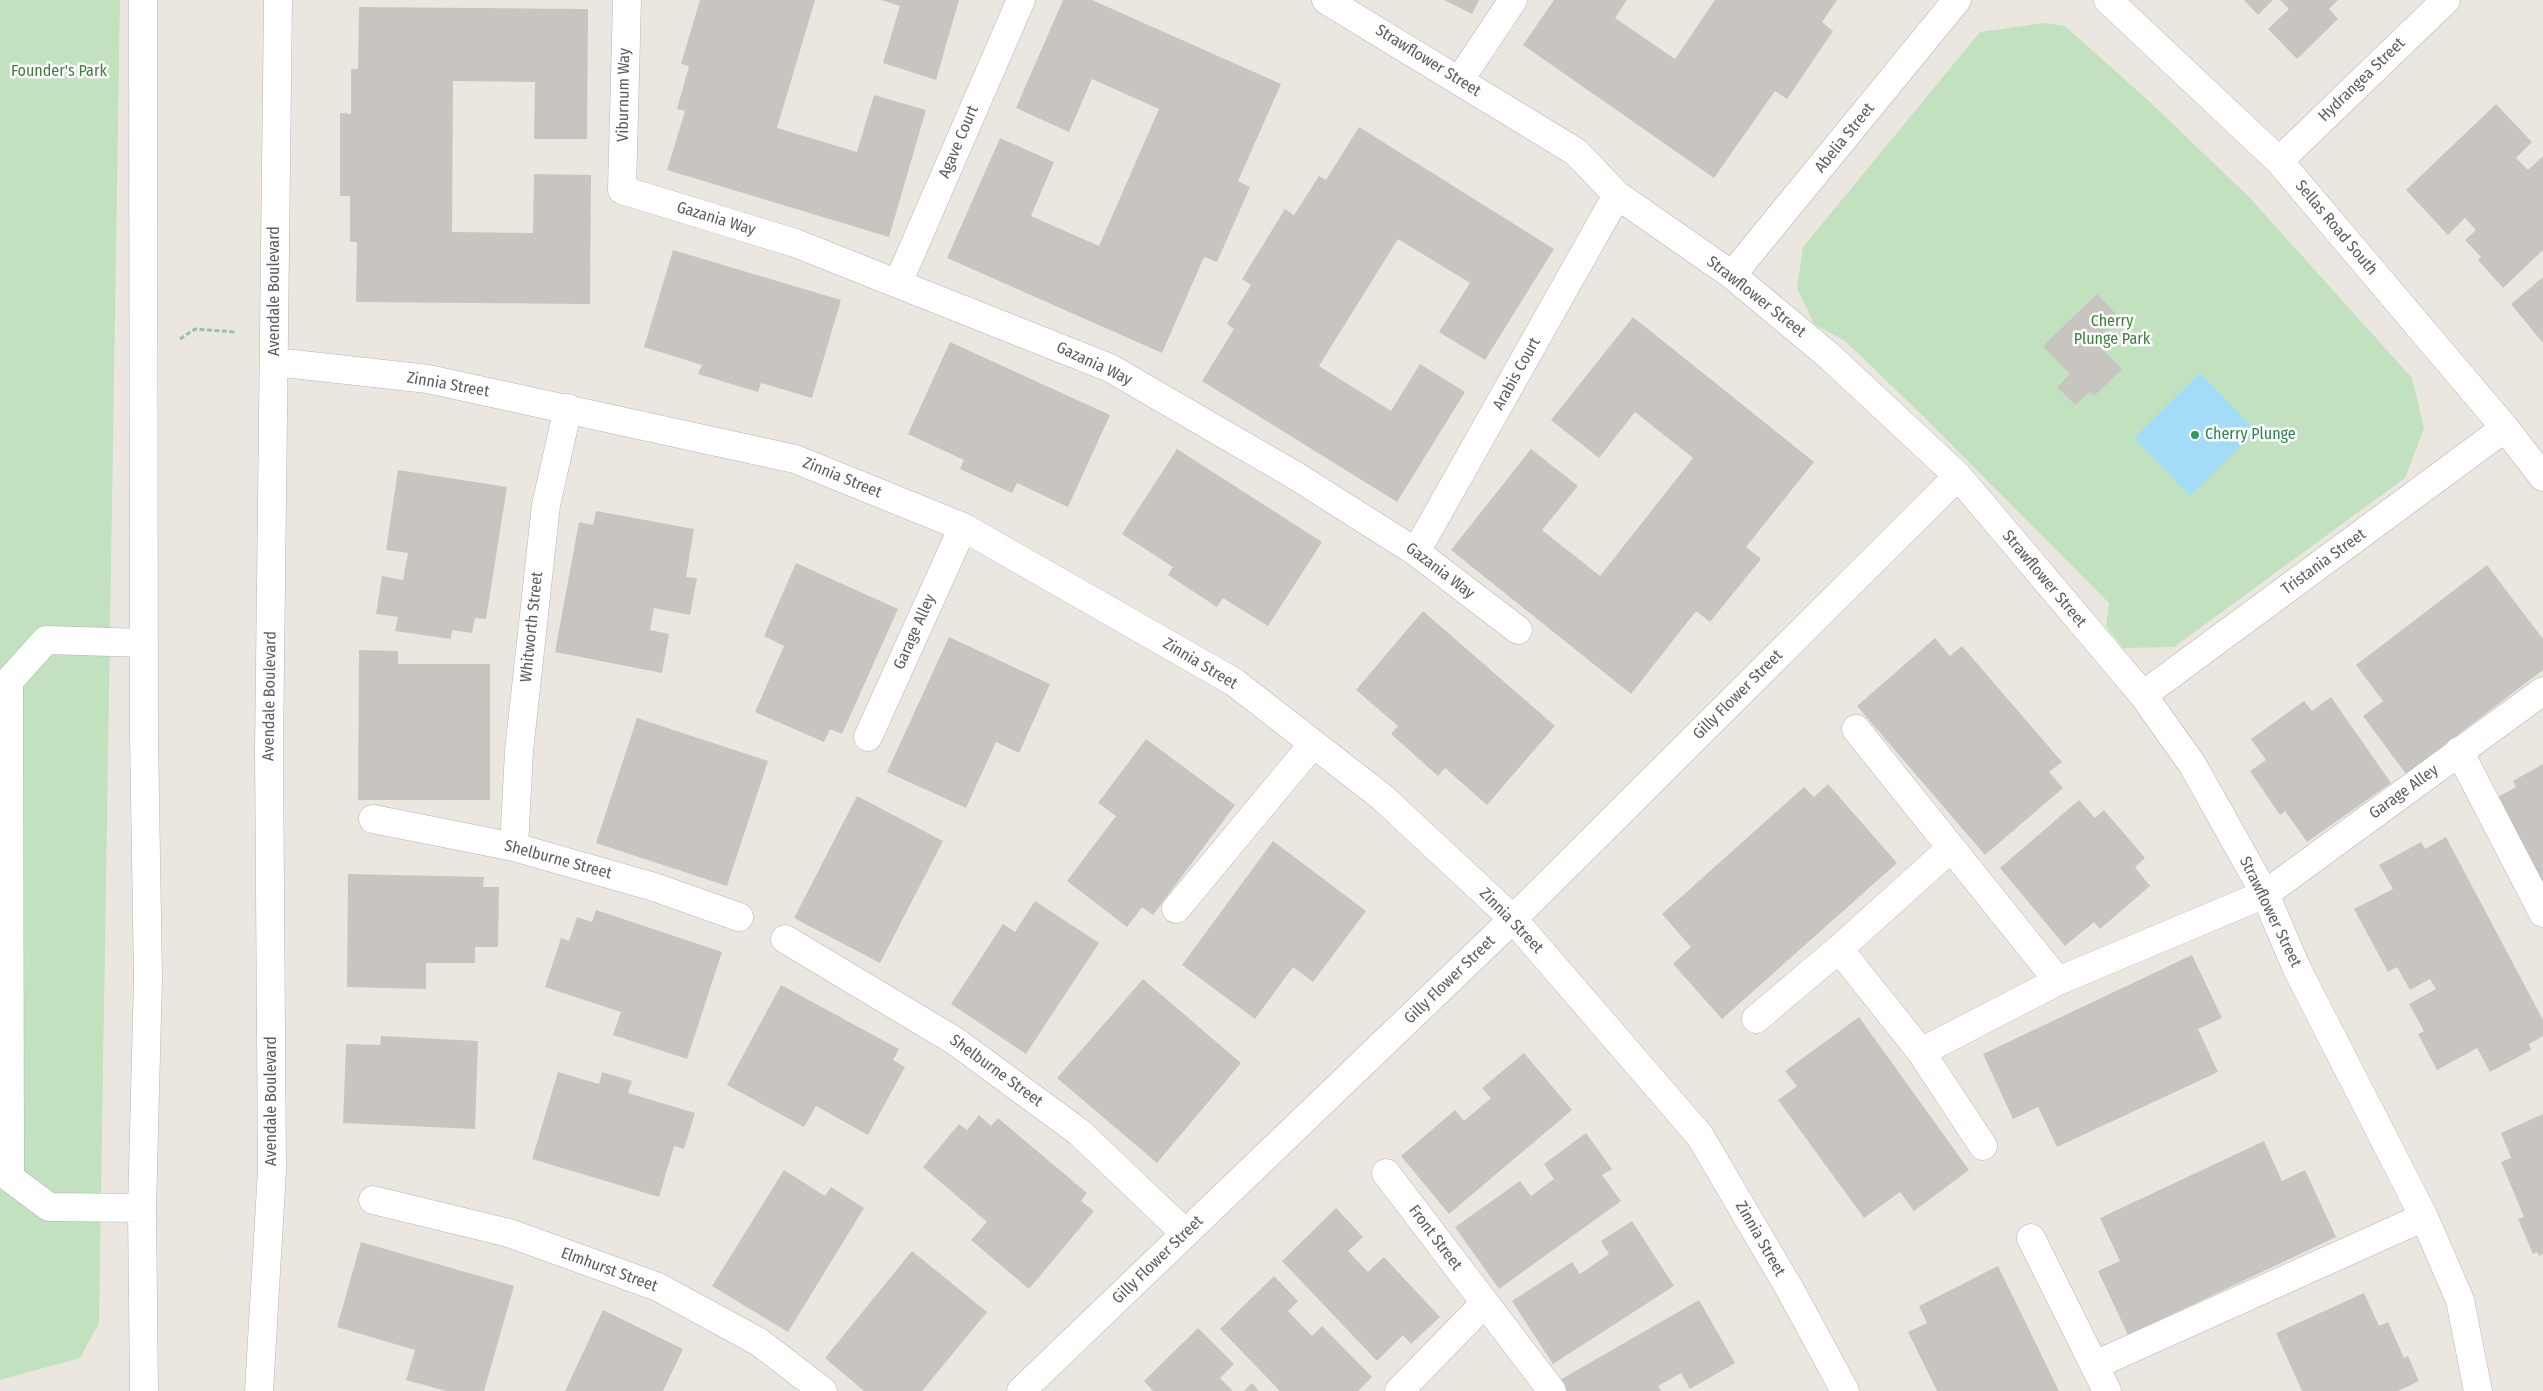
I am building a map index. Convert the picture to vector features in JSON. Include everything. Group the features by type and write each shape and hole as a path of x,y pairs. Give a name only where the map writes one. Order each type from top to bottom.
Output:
{"street":[{"path":"143,0 144,643 148,978 142,1208 144,1391"},
{"name":"Avendale Boulevard","path":"259,1391 272,1170 269,750 278,0"},
{"name":"Viburnum Way","path":"622,190 626,0"},
{"name":"Agave Court","path":"898,283 1021,0"},
{"name":"Strawflower Street","path":"1326,0 1576,152 1617,196 1732,275 1828,354 1958,476 2143,695 2192,764 2265,894 2297,969 2424,1217 2460,1300 2478,1391"},
{"path":"1459,80 1513,0"},
{"name":"Abelia Street","path":"1732,275 1957,0"},
{"name":"Sellas Road South","path":"2108,0 2280,161 2505,428 2543,477"},
{"name":"Hydrangea Street","path":"2280,161 2446,0"},
{"name":"Gazania Way","path":"622,190 795,243 1110,368 1296,476 1416,552 1518,630"},
{"name":"Arabis Court","path":"1416,552 1617,196"},
{"name":"Zinnia Street","path":"275,362 428,380 568,408 795,459 963,527 1234,682 1382,797 1513,919 1700,1136 1792,1292 1845,1391"},
{"name":"Whitworth Street","path":"514,847 519,751 546,505 568,408"},
{"name":"Tristania Street","path":"2143,695 2505,428"},
{"name":"Gilly Flower Street","path":"1021,1391 1513,919 1958,476"},
{"name":"Garage Alley","path":"868,737 963,527"},
{"path":"142,1208 49,1207 10,1178 10,681 46,640 144,643"},
{"name":"Garage Alley","path":"1921,1052 2058,981 2265,894 2543,691"},
{"path":"1856,730 2058,981"},
{"path":"1176,909 1313,744"},
{"path":"2459,752 2543,913"},
{"name":"Shelburne Street","path":"373,819 514,847 654,887 739,917"},
{"path":"1756,1019 1839,949 1950,848"},
{"name":"Shelburne Street","path":"785,939 956,1040 1079,1132 1185,1233"},
{"path":"1839,949 1921,1052 1983,1146"},
{"name":"Front Street","path":"1386,1172 1552,1391"},
{"name":"Elmhurst Street","path":"373,1200 509,1233 658,1287 759,1342 823,1391"},
{"path":"2095,1365 2424,1217"},
{"path":"2031,1238 2095,1365 2106,1391"},
{"path":"1399,1391 1485,1303"}],"path":[{"path":"176,341 195,330 244,332"}],"green space":[{"name":"Founder's Park","path":"0,0 120,0 99,1323 80,1358 0,1380"},
{"name":"Cherry Plunge Park","path":"2044,23 2065,26 2151,103 2250,198 2412,378 2424,428 2405,478 2174,647 2123,648 2106,626 2109,603 1918,411 1845,341 1814,324 1797,288 1803,247 1980,32"}],"water":[{"name":"Cherry Plunge","path":"2200,373 2256,431 2190,496 2134,438"}],"building":[{"path":"700,0 815,0 777,128 857,152 874,95 926,110 889,237 667,170 685,111 677,109 689,66 681,64"},
{"path":"881,0 959,0 936,80 883,63 900,6"},
{"path":"1063,0 1092,0 1281,84 1238,181 1250,187 1217,262 1204,257 1162,353 947,258 1000,138 1054,162 1031,216 1099,246 1159,109 1092,79 1069,132 1016,108"},
{"path":"1444,0 1479,0 1472,14"},
{"path":"1554,0 1627,0 1615,18 1675,59 1715,0 1837,0 1822,22 1833,31 1787,99 1775,91 1714,178 1523,45"},
{"path":"2244,0 2273,0 2258,15"},
{"path":"2280,0 2338,0 2329,9 2338,19 2297,59 2268,29 2289,9"},
{"path":"359,7 588,9 587,139 534,139 535,82 453,81 452,232 533,233 534,174 591,175 590,304 356,302 357,242 350,242 350,196 340,196 340,113 351,114 351,69 358,69"},
{"path":"2496,104 2532,142 2516,158 2528,170 2543,156 2543,250 2503,288 2478,260 2481,257 2465,240 2476,230 2465,218 2448,235 2406,190"},
{"path":"1359,127 1554,249 1485,360 1439,332 1470,283 1398,239 1319,366 1391,411 1420,364 1465,392 1397,502 1202,381 1234,329 1227,324 1251,285 1242,279 1285,209 1294,215 1319,176 1326,180"},
{"path":"673,250 841,300 812,398 761,383 758,392 698,374 702,365 644,347"},
{"path":"2543,277 2543,343 2511,304"},
{"path":"2097,294 2119,317 2094,341 2122,369 2094,396 2089,392 2075,405 2057,387 2070,374 2043,346"},
{"path":"1633,317 1814,462 1746,547 1761,559 1710,622 1696,611 1631,694 1451,550 1531,449 1578,486 1542,530 1600,576 1693,458 1635,412 1599,458 1551,420"},
{"path":"950,342 1110,415 1068,507 1017,483 1012,493 960,469 964,460 908,434"},
{"path":"1177,449 1322,542 1268,626 1223,598 1217,607 1168,575 1173,567 1122,534"},
{"path":"398,470 507,487 486,619 475,618 472,633 452,630 451,639 395,631 398,617 376,614 382,576 403,580 408,553 386,550"},
{"path":"596,511 694,529 686,577 697,578 690,615 654,608 650,630 669,634 662,673 555,652 579,522 593,525"},
{"path":"796,563 898,609 842,734 830,729 824,742 755,712 784,646 764,636"},
{"path":"2487,565 2543,639 2543,670 2406,774 2363,716 2383,701 2356,665"},
{"path":"1423,611 1555,726 1487,805 1445,768 1438,776 1391,734 1398,726 1356,690"},
{"path":"949,637 1050,684 1019,753 996,742 966,808 887,772"},
{"path":"1935,638 1950,656 1962,646 2062,762 2049,772 2063,788 1985,855 1857,706"},
{"path":"359,650 398,651 398,664 490,664 490,800 358,800"},
{"path":"2331,697 2391,783 2307,842 2285,811 2280,815 2250,771 2266,760 2251,739 2304,701 2312,711"},
{"path":"637,718 768,761 727,886 596,843"},
{"path":"1146,739 1235,805 1153,915 1142,907 1127,927 1067,881 1116,816 1098,803"},
{"path":"2543,764 2543,888 2494,799 2516,787 2513,781"},
{"path":"1828,784 1897,863 1722,1019 1673,964 1691,947 1662,914 1804,787 1814,797"},
{"path":"857,796 943,841 880,963 794,918"},
{"path":"2079,800 2095,818 2104,810 2145,858 2135,867 2150,886 2100,929 2094,922 2065,946 2000,868"},
{"path":"2446,837 2543,1020 2543,1036 2529,1044 2531,1050 2490,1072 2477,1048 2437,1070 2418,1034 2424,1031 2409,1004 2436,989 2430,979 2410,990 2397,967 2388,972 2354,909 2393,889 2379,865 2421,842 2425,849"},
{"path":"1273,841 1366,911 1313,982 1293,967 1255,1019 1182,965"},
{"path":"348,874 484,877 483,887 499,887 498,947 475,947 475,963 426,963 426,989 347,987"},
{"path":"1035,901 1099,943 1026,1054 951,1004 1003,924 1015,932"},
{"path":"596,910 722,952 687,1059 613,1035 621,1012 545,987 561,938 569,941 577,917 592,922"},
{"path":"2192,955 2222,1018 2198,1029 2218,1072 2057,1147 2038,1107 2013,1119 1983,1054"},
{"path":"1143,979 1241,1063 1157,1163 1057,1078"},
{"path":"781,985 899,1049 893,1060 905,1067 868,1135 816,1106 804,1127 727,1085"},
{"path":"1859,1017 1969,1170 1914,1211 1900,1192 1864,1218 1778,1100 1797,1086 1785,1071"},
{"path":"381,1036 478,1041 475,1129 343,1123 346,1044 380,1045"},
{"path":"1524,1053 1572,1110 1449,1214 1401,1156 1455,1110 1464,1121 1491,1098 1482,1088"},
{"path":"558,1072 599,1084 602,1072 632,1081 628,1093 695,1113 684,1149 674,1146 659,1197 532,1159"},
{"path":"2543,1114 2543,1254 2539,1256 2537,1252 2533,1254 2518,1219 2524,1217 2501,1162 2511,1158 2501,1133"},
{"path":"979,1115 991,1126 998,1118 1087,1193 1081,1201 1094,1211 1029,1289 971,1240 987,1222 923,1167 959,1124 967,1130"},
{"path":"1586,1133 1612,1169 1602,1175 1621,1201 1499,1289 1455,1227 1520,1181 1531,1196 1554,1179 1544,1164"},
{"path":"2264,1141 2282,1181 2305,1170 2336,1237 2128,1335 2098,1271 2120,1261 2100,1218"},
{"path":"784,1170 825,1196 831,1187 864,1208 788,1332 712,1286"},
{"path":"1336,1208 1363,1237 1348,1251 1368,1272 1384,1257 1440,1317 1411,1344 1403,1335 1377,1361 1282,1261"},
{"path":"1632,1221 1674,1286 1553,1364 1512,1301 1572,1262 1580,1274 1609,1254 1601,1241"},
{"path":"361,1242 514,1286 484,1391 446,1391 406,1380 415,1350 337,1327"},
{"path":"912,1251 987,1312 922,1391 864,1391 825,1358"},
{"path":"1998,1266 2059,1391 1937,1391 1908,1332 1927,1323 1919,1306"},
{"path":"1274,1276 1298,1301 1288,1311 1312,1336 1322,1326 1372,1377 1358,1391 1280,1391 1220,1329"},
{"path":"2364,1293 2379,1326 2388,1322 2404,1358 2408,1356 2419,1381 2398,1391 2302,1391 2276,1333"},
{"path":"1699,1300 1735,1363 1690,1389 1681,1373 1658,1386 1661,1391 1564,1391 1558,1381"},
{"path":"603,1310 683,1349 663,1391 565,1391"},
{"path":"1198,1328 1234,1364 1220,1378 1233,1391 1153,1391 1144,1381"},
{"path":"1252,1383 1259,1391 1244,1391"}],"place":[{"name":"Cherry Plunge","path":"2195,435"}]}
